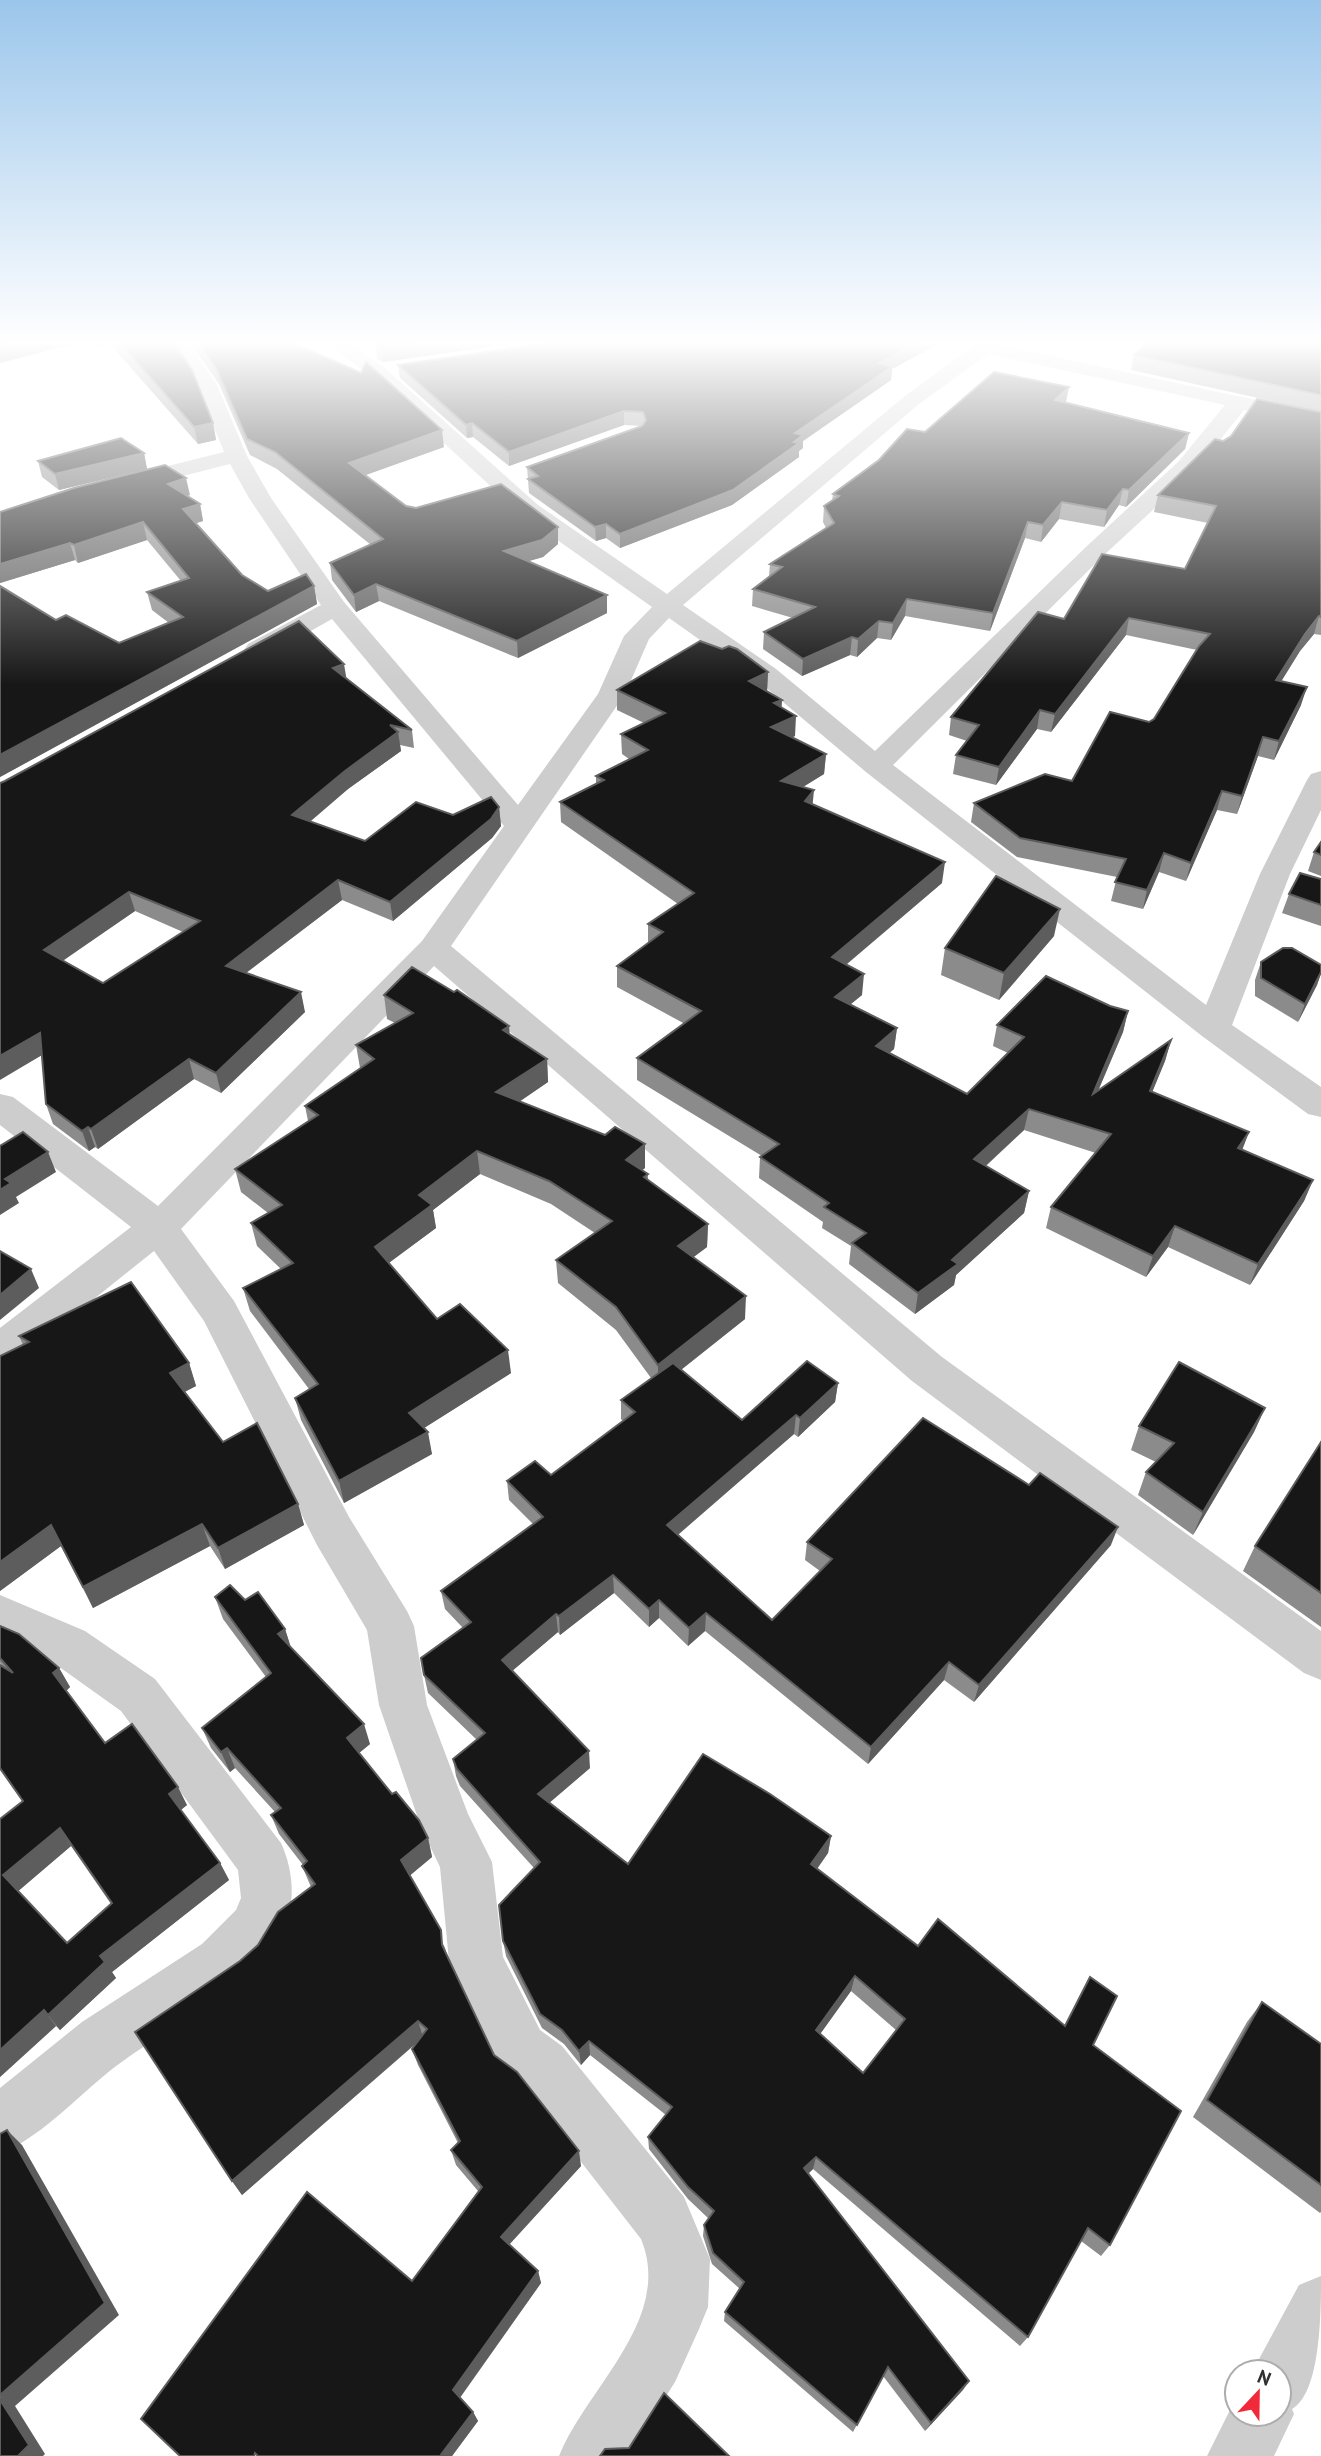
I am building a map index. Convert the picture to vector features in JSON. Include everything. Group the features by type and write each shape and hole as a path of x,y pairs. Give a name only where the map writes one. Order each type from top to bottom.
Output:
{"street":[{"path":"105,488 236,456 260,498 335,607 518,824"},
{"path":"486,456 510,477 530,510 767,675 876,766 1214,1028 1321,1105"},
{"path":"0,1351 158,1227 433,948 611,694 637,636 666,607 846,456"},
{"path":"876,766 1195,456"},
{"path":"237,661 335,607"},
{"path":"1214,1028 1287,877 1321,780"},
{"path":"433,948 926,1369 1321,1658"},
{"path":"0,1106 158,1227 220,1312 333,1531 390,1626 403,1705 447,1827 466,1863 476,1961 520,2050 542,2066 663,2218 680,2259 677,2307 653,2360 591,2456"},
{"path":"0,1616 68,1646 105,1669 138,1695 263,1861 267,1898 257,1927 221,1963 102,2042 0,2125"},
{"path":"1293,2358 1321,2307"},
{"path":"1239,2456 1254,2428"}],"building":[{"path":"57,456 133,456 55,474 38,461"},
{"path":"279,456 370,456 349,463 406,506 416,508 501,484 558,527 542,540 504,551 607,595 517,641 376,584 354,595 330,563 383,539"},
{"path":"559,456 781,456 733,490 620,534 606,524 595,527 528,479 538,476 527,467"},
{"path":"883,456 1165,456 1129,490 1123,489 1107,510 1062,502 1043,525 1028,522 993,613 907,599 893,623 879,621 858,639 852,637 803,659 764,632 815,607 753,589 782,567 770,564 834,523 824,506 839,496 833,494"},
{"path":"1198,456 1321,456 1321,617 1319,616 1305,634 1276,680 1307,687 1279,741 1263,737 1242,796 1222,791 1191,863 1164,853 1147,890 1115,882 1126,859 1020,838 974,803 1045,774 1072,781 1110,712 1149,722 1154,719 1199,646 1210,634 1129,618 1055,714 1040,710 999,767 956,755 979,725 951,717 1038,612 1064,619 1102,554 1185,569 1216,506 1158,495"},
{"path":"165,465 186,478 168,484 200,504 183,509 242,575 268,591 306,574 314,586 0,755 0,586 56,620 66,615 119,643 183,617 147,592 189,578 143,522 74,545 70,543 0,564 0,512 74,488"},
{"path":"299,621 344,664 333,668 412,730 390,725 398,732 292,815 365,841 416,802 453,815 491,797 499,807 491,819 390,902 338,880 226,966 301,992 216,1073 189,1059 91,1129 88,1127 82,1131 46,1104 40,1033 0,1056 0,783","holes":["129,892 200,921 103,983 44,950"]},
{"path":"700,641 722,649 729,646 737,649 768,672 749,681 782,700 774,703 796,716 771,727 826,754 781,781 814,790 805,801 945,862 832,957 864,974 835,997 897,1028 876,1046 967,1094 1024,1037 997,1025 1046,976 1110,1006 1128,1011 1093,1094 1171,1040 1150,1091 1249,1132 1238,1148 1313,1180 1258,1264 1175,1226 1153,1256 1051,1207 1111,1134 1029,1109 974,1159 1029,1191 952,1260 958,1264 918,1293 852,1243 866,1233 824,1207 829,1203 760,1157 779,1144 637,1058 701,1011 617,966 663,932 648,924 694,893 560,802 604,780 596,776 648,750 621,734 665,713 617,690"},
{"path":"1321,842 1321,855 1314,852"},
{"path":"1300,873 1321,879 1321,905 1289,894"},
{"path":"996,876 1060,909 1004,973 945,948"},
{"path":"1283,948 1292,948 1321,965 1321,972 1305,1004 1261,978 1261,962"},
{"path":"412,967 454,992 457,990 509,1026 503,1030 547,1059 496,1092 605,1135 615,1127 645,1144 626,1160 648,1174 644,1177 708,1224 678,1246 746,1296 658,1365 616,1307 556,1260 612,1221 549,1181 477,1151 419,1195 432,1205 375,1247 437,1319 460,1304 508,1350 409,1413 428,1432 339,1481 295,1398 318,1384 243,1288 293,1263 251,1223 282,1205 235,1169 318,1115 305,1106 374,1059 356,1045 413,1013 384,995"},
{"path":"23,1132 48,1152 5,1179 11,1183 0,1190 0,1146"},
{"path":"0,1251 31,1269 0,1295"},
{"path":"131,1282 189,1363 170,1373 223,1442 257,1423 298,1504 218,1548 202,1524 83,1587 51,1525 0,1562 0,1356 29,1342 19,1336"},
{"path":"807,1361 838,1383 800,1418 796,1415 667,1525 772,1620 832,1559 807,1542 923,1418 1029,1485 1040,1473 1118,1527 979,1685 949,1662 871,1747 706,1613 689,1628 659,1600 649,1609 613,1575 559,1616 556,1614 502,1660 589,1751 538,1794 628,1864 703,1754 770,1794 831,1836 811,1864 918,1946 938,1919 1065,2026 1090,1977 1117,1996 1093,2045 1181,2111 1110,2245 1088,2228 1028,2337 816,2157 804,2168 969,2381 931,2423 888,2367 857,2425 725,2312 744,2282 713,2253 704,2225 714,2211 688,2187 648,2137 672,2107 589,2041 579,2051 562,2030 540,2014 503,1941 499,1905 540,1862 457,1769 453,1759 485,1733 424,1675 421,1658 471,1622 441,1591 543,1517 507,1481 535,1461 551,1475 635,1412 621,1400 673,1363 742,1420","holes":["855,1976 905,2019 863,2073 816,2030"]},
{"path":"1179,1362 1265,1408 1203,1512 1146,1472 1174,1443 1139,1426"},
{"path":"1321,1442 1321,1593 1255,1546"},
{"path":"230,1585 245,1600 258,1592 285,1629 278,1634 364,1724 347,1738 392,1794 396,1792 419,1820 428,1838 401,1860 441,1930 442,1945 494,2055 517,2072 579,2151 501,2237 538,2271 453,2390 473,2412 440,2456 258,2456 255,2453 254,2456 180,2456 141,2419 307,2192 412,2281 482,2187 451,2150 460,2141 412,2049 427,2029 418,2021 232,2181 135,2032 240,1961 258,1945 278,1912 315,1884 302,1866 307,1861 271,1815 281,1808 227,1748 221,1752 202,1728 271,1673 215,1597"},
{"path":"0,1626 19,1634 59,1668 53,1673 105,1743 132,1724 178,1787 169,1794 220,1863 100,1956 105,1962 48,2015 44,2010 0,2050 0,1819 23,1801 0,1768 0,1665 13,1673 0,1658","holes":["60,1828 112,1903 67,1943 3,1875"]},
{"path":"1262,2002 1321,2044 1321,2185 1207,2100"},
{"path":"7,2130 105,2303 0,2395 0,2134"},
{"path":"664,2393 729,2456 600,2456 605,2449 629,2448"},
{"path":"0,2400 29,2445 18,2456 0,2456"}]}
